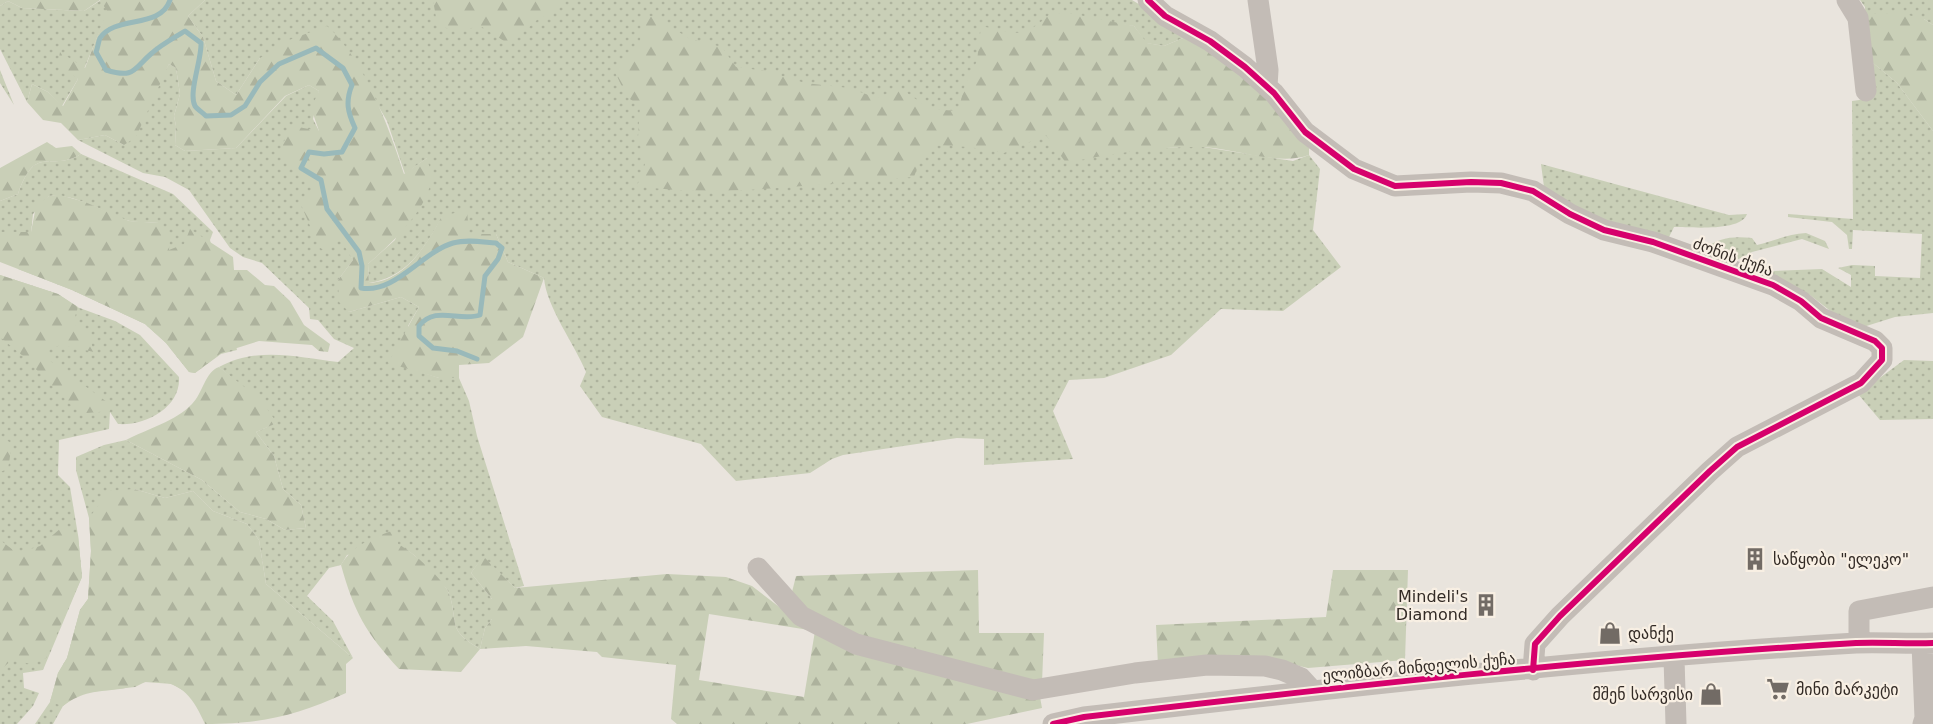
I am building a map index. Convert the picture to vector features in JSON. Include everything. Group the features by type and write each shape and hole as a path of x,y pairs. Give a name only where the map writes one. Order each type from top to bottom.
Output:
{"street":[{"name":"ძოწის ქუჩა","path":"1148,0 1165,16 1210,41 1267,86 1305,132 1354,169 1395,186 1501,183 1533,191 1569,214 1604,230 1653,242 1773,285 1801,301 1821,318 1875,341 1882,348 1882,360 1861,383 1737,447 1710,471 1560,616 1535,644 1533,670"},
{"path":"1258,0 1268,70 1267,86"},
{"path":"1847,0 1858,18 1866,91"},
{"path":"758,568 801,616 856,644 1033,690 1135,673 1208,665 1264,666 1282,669 1301,678 1312,690"},
{"path":"1859,643 1859,611 1933,597"},
{"name":"ელიზბარ მინდელის ქუჩა","path":"1053,724 1084,717 1312,690 1859,643 1928,643"},
{"path":"1923,724 1928,643"},
{"path":"1674,658 1676,724"}],"green space":[{"path":"0,0 100,0 84,11 22,8 8,1 0,6"},
{"path":"100,0 205,0 188,16 203,37 216,81 236,95 260,58 289,40 327,26 353,56 364,75 383,115 404,174 427,158 431,171 425,200 417,212 408,225 368,264 369,283 382,281 404,269 429,239 442,216 467,210 469,234 496,234 508,262 544,278 523,337 489,363 459,365 459,378 439,378 388,363 419,307 401,297 349,312 339,302 338,280 353,260 337,234 328,253 319,247 299,200 316,189 281,155 283,143 293,126 319,131 311,108 319,91 309,85 285,96 236,148 185,151 175,145 174,116 180,94 176,68 169,64 136,137 124,145 105,135 78,140 61,123 43,120 27,102 32,84 48,92 63,106 78,79 58,64 60,52 85,68 107,11"},
{"path":"101,0 108,11 84,69 60,53 78,79 62,106 48,92 32,84 27,102 0,49 0,6 8,1 22,8 84,11"},
{"path":"205,0 1132,0 1190,35 1164,46 1146,43 1134,26 1111,23 1166,148 1197,146 1293,161 1309,155 1320,169 1313,230 1341,267 1283,311 1221,309 1171,355 1104,378 1069,380 1053,411 1073,459 984,465 984,439 957,438 843,455 810,473 736,481 701,444 602,417 580,386 586,372 555,313 544,278 508,262 496,234 469,234 442,217 429,240 413,260 394,275 369,283 368,264 395,240 427,158 405,174 387,121 369,90 260,58 236,95 216,81 203,37 188,16"},
{"path":"433,0 561,0 559,9 537,20 513,41 504,41 482,27 450,30 437,23"},
{"path":"1860,0 1933,0 1933,25 1924,19 1867,58 1897,83 1933,131 1933,313 1895,317 1860,328 1842,320 1810,295 1769,274 1772,271 1822,269 1851,287 1851,275 1838,268 1852,265 1875,266 1875,276 1920,278 1922,234 1853,230 1852,249 1849,249 1847,235 1832,222 1788,217 1788,214 1853,219 1852,101 1874,98 1873,76 1866,59 1865,7"},
{"path":"1051,13 1074,14 1134,26 1147,43 1164,46 1190,35 1267,95 1309,148 1309,155 1283,159 1209,148 1179,147 1130,152 1066,163 1046,135 1004,153 969,147 932,145 921,157 914,177 740,190 671,190 637,186 645,164 638,137 640,106 627,97 614,70 622,59 640,46 641,14 655,17 690,39 722,47 736,67 766,71 805,83 849,88 877,98 900,88 930,109 958,111 965,85 977,61 981,26 1019,33 1033,28"},
{"path":"1900,13 1924,19 1933,25 1933,131 1897,83 1867,58 1870,14"},
{"path":"169,64 176,68 180,94 174,116 175,145 185,151 236,148 286,96 309,85 319,91 313,119 319,131 317,189 353,260 338,280 349,312 401,297 419,307 408,326 409,368 439,378 459,378 469,401 477,436 524,586 515,588 483,557 471,573 492,599 492,619 485,628 480,649 463,637 456,627 450,596 443,584 411,553 403,548 386,546 347,555 341,565 329,568 307,596 333,621 353,658 266,584 259,540 247,524 213,511 193,491 165,498 134,489 191,695 172,684 145,682 135,687 80,693 63,706 53,724 35,724 50,702 58,673 67,658 80,610 88,599 91,551 89,518 76,470 76,457 104,445 126,440 202,480 240,512 266,519 285,530 306,528 301,505 283,489 274,456 256,432 276,423 244,388 219,367 233,361 262,355 293,356 338,362 354,348 334,339 318,320 310,319 309,308 262,263 243,257 230,248 189,190 165,177 143,173 78,140 105,135 124,145"},
{"path":"0,70 14,105 0,83"},
{"path":"47,142 56,148 72,146 81,154 61,161 45,162 31,168 18,194 0,201 0,168"},
{"path":"81,154 173,194 213,232 210,240 237,350 221,354 195,373 189,372 166,343 145,324 72,290 18,269 159,223 126,220 79,200 49,196 33,214 31,233 0,232 0,201 18,194 31,168 45,162 70,159"},
{"path":"1541,164 1729,215 1747,214 1743,220 1725,226 1674,227 1668,239 1584,215 1544,187"},
{"path":"60,195 85,202 129,221 159,223 170,233 169,250 184,244 190,229 233,257 234,270 247,270 265,285 274,286 290,301 304,325 330,344 328,352 319,351 312,345 259,341 221,353 195,373 189,372 166,343 145,324 72,290 0,262 0,232 31,232 36,206 49,196"},
{"path":"1806,233 1825,241 1829,249 1802,239 1752,252 1733,262 1703,250 1714,242 1726,238 1752,238 1757,245"},
{"path":"0,275 58,294 77,307 115,321 140,335 179,377 178,388 168,406 150,418 140,422 118,424 110,412 109,429 59,440 58,475 70,487 82,577 43,670 23,673 24,688 39,693 33,706 17,724 0,724"},
{"path":"0,275 58,294 78,307 73,323 89,336 94,352 61,345 48,349 49,360 107,402 110,411 87,413 72,406 23,356 0,337"},
{"path":"1904,360 1933,361 1933,419 1880,420 1858,394"},
{"path":"219,367 261,400 277,423 256,432 274,456 283,489 301,505 306,528 285,530 266,519 240,512 202,480 126,440 170,420 185,410 196,399 210,373"},
{"path":"0,435 12,444 8,469 0,472"},
{"path":"134,489 165,498 193,491 213,511 247,524 259,540 266,584 353,658 346,664 346,693 294,713 225,724 205,724 196,705 184,691 168,683 146,682 90,693 77,697 63,706 50,702 58,673 67,658 80,610 88,599 91,551 89,518 109,491"},
{"path":"61,528 78,535 82,577 46,658 31,664 12,660 0,670 0,540 17,553 40,546"},
{"path":"397,529 398,544 420,560 442,583 450,596 456,627 463,637 480,649 461,672 399,669 370,633 356,609 341,565 358,546"},
{"path":"483,556 515,588 667,574 726,577 752,586 800,623 1040,697 1042,708 967,724 677,724 671,719 676,665 602,657 597,652 526,646 480,649 485,628 492,619 492,599 471,573","holes":["709,614 815,631 804,697 699,680"]},
{"path":"978,570 979,633 1044,633 1042,683 857,639 804,612 792,592 796,576"},
{"path":"1333,570 1408,570 1405,660 1308,668 1274,660 1158,665 1156,625 1326,617"}],"waterway":[{"path":"170,0 165,9 157,15 116,26 100,38 96,52 106,70 116,73 133,71 156,50 185,31 201,43 193,100 196,107 206,116 231,115 245,106 260,82 279,64 316,48 343,68 352,85 348,107 355,128 342,152 324,154 309,152 301,168 321,180 327,209 359,252 362,266 361,288 385,285 430,255 453,243 469,241 496,243 502,248 498,259 485,276 480,315 472,317 432,316 419,326 419,336 433,348 457,351 477,359"}],"cycle path":[{"path":"1148,0 1165,16 1210,41 1245,67 1274,93 1305,132 1354,169 1395,186 1471,182 1501,183 1533,191 1570,214 1604,230 1653,242 1773,285 1801,301 1821,318 1875,341 1882,348 1882,360 1861,383 1737,447 1710,471 1560,616 1535,644 1533,670"},
{"path":"1053,724 1084,717 1373,684 1566,665 1856,643 1933,643"}],"place":[{"name":"საწყობი \"ელეკო\"","path":"1755,559"},
{"name":"Mindeli's Diamond","path":"1486,605"},
{"name":"დანქე","path":"1610,633"},
{"name":"მინი მარკეტი","path":"1778,689"},
{"name":"მშენ სარვისი","path":"1711,694"}]}
